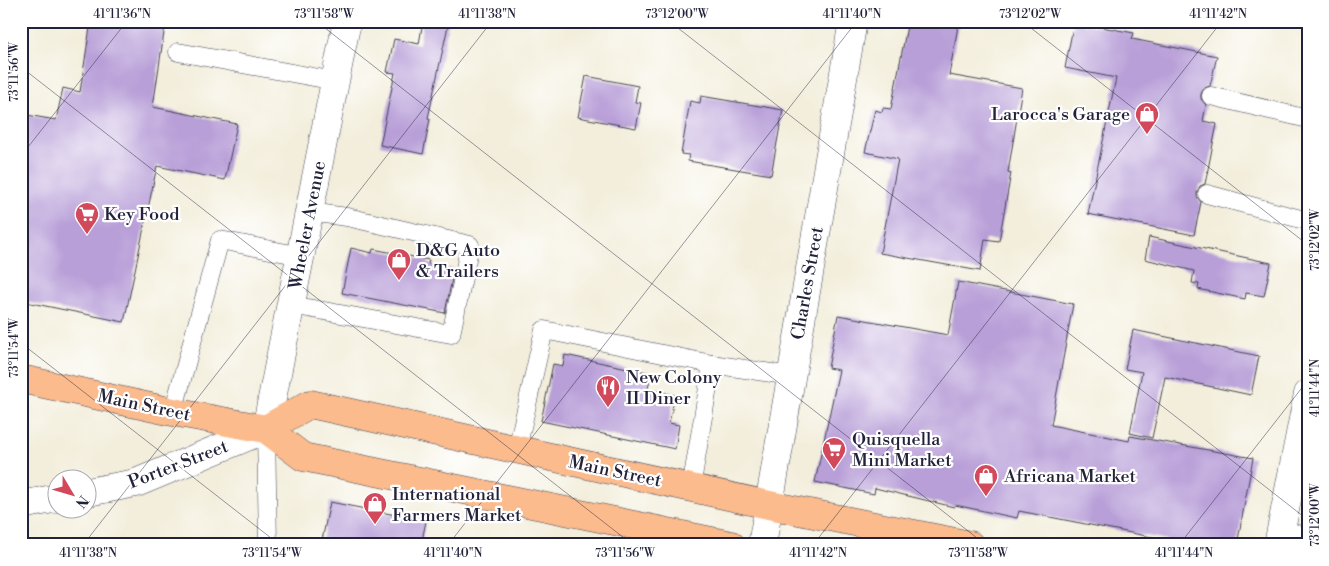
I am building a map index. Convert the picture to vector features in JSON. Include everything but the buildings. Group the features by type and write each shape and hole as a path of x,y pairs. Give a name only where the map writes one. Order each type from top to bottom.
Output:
{"main road":[{"name":"Main Street","path":"21,378 173,412 266,429 303,457 731,545"},
{"name":"Main Street","path":"266,429 310,404 769,505 970,545"}],"street":[{"name":"Wheeler Avenue","path":"266,429 347,21"},
{"name":"Charles Street","path":"762,545 853,21"},
{"path":"1279,538 1302,450 1308,394"},
{"name":"Porter Street","path":"98,490 136,482 266,429"},
{"path":"21,505 48,500"}],"lane":[{"path":"178,52 335,81"},
{"path":"1211,96 1308,119"},
{"path":"1207,194 1308,222"},
{"path":"291,305 451,334 470,245 347,217 309,212"},
{"path":"173,412 220,240 301,256"},
{"path":"517,449 544,330 712,364 791,376"},
{"path":"691,488 712,364"},
{"path":"266,429 268,545"},
{"path":"1279,538 1308,536"}],"place":[{"name":"Larocca's Garage","path":"1147,135"},
{"name":"Key Food","path":"87,235"},
{"name":"D&G Auto & Trailers","path":"399,281"},
{"name":"New Colony II Diner","path":"608,408"},
{"name":"Quisquella Mini Market","path":"834,470"},
{"name":"Africana Market","path":"986,497"},
{"name":"International Farmers Market","path":"375,525"}]}
